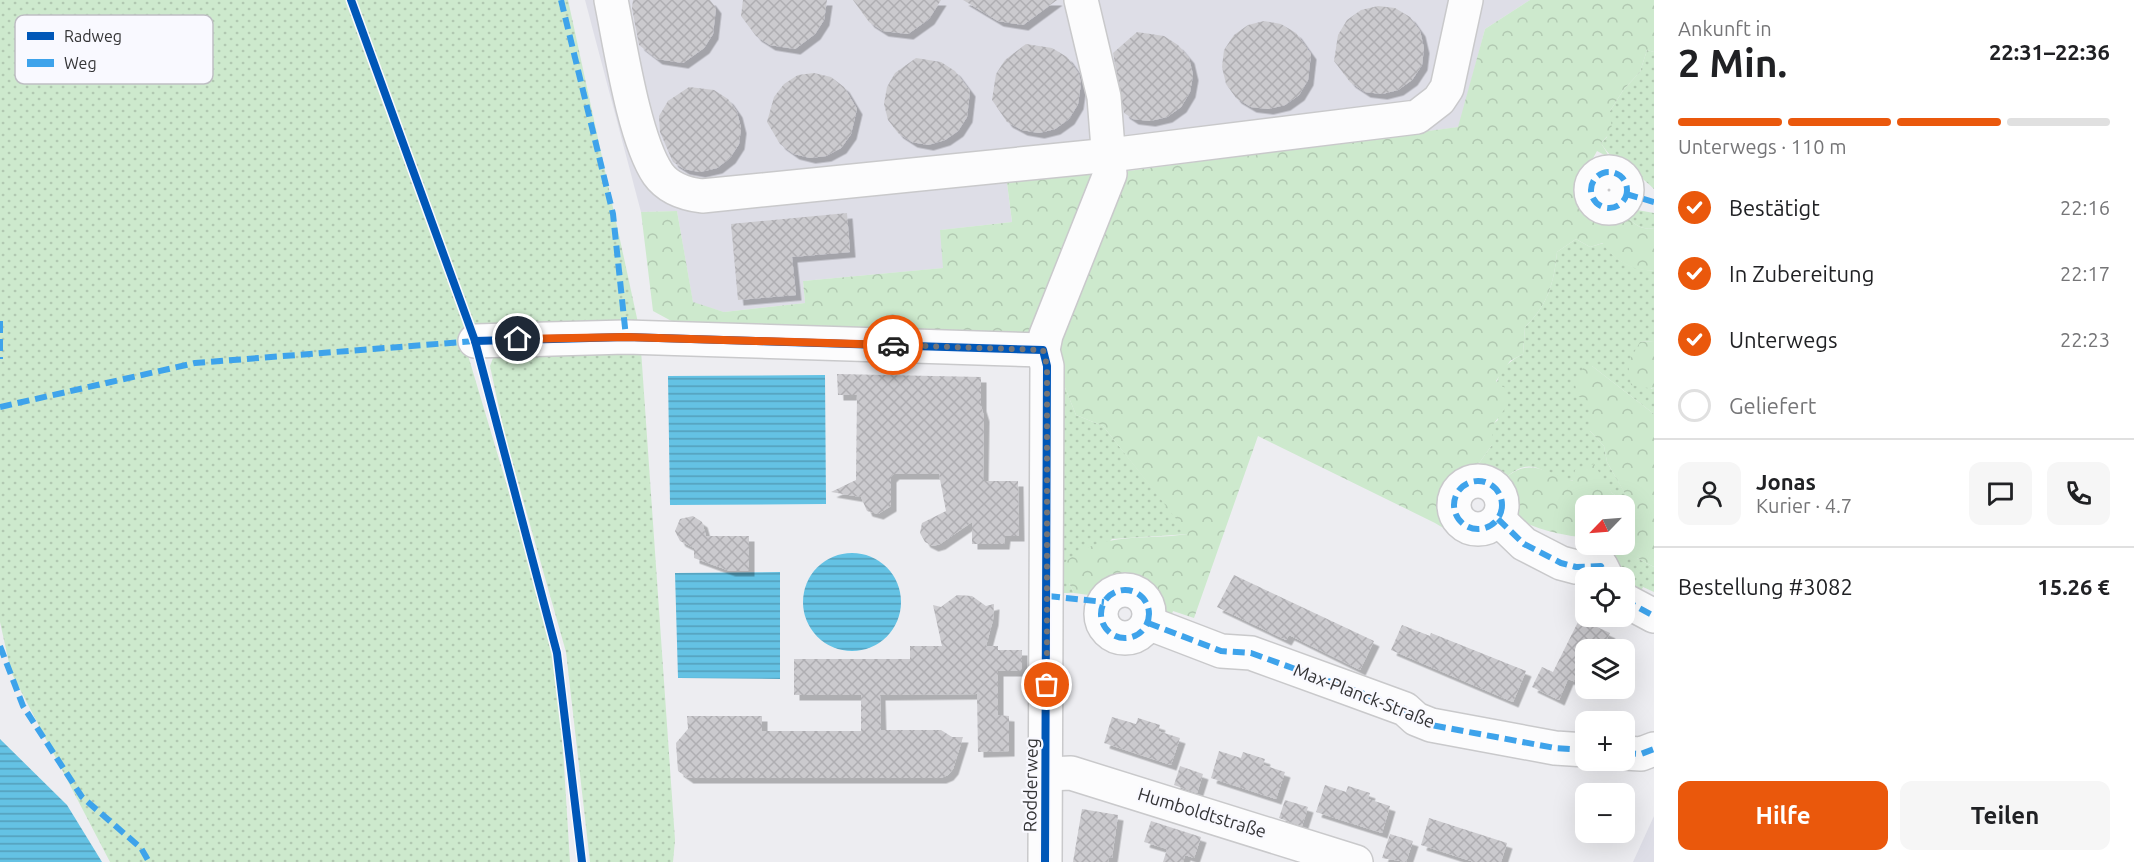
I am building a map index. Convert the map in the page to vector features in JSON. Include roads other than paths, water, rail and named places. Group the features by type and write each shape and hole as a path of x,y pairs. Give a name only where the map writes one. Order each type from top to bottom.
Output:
{"street":[{"path":"611,0 630,92 650,159 659,176 687,194 702,196 1110,155 1417,117 1439,100 1447,88 1466,0"},
{"path":"475,341 626,337 1043,350 1046,335 1110,174 1104,97 1081,0"},
{"name":"Rodderweg","path":"1043,350 1047,366 1045,862"},
{"path":"1498,519 1524,544 1568,565 1602,567"},
{"path":"1635,606 1654,616"},
{"name":"Max-Planck-Straße","path":"1148,623 1221,651 1251,653 1406,709 1416,719 1431,725 1554,748 1575,749"},
{"path":"1635,754 1654,749"},
{"name":"Humboldtstraße","path":"1047,774 1071,773 1356,862"}],"water":[{"path":"825,375 826,504 670,505 668,376"},
{"path":"852,553 871,556 887,567 898,583 901,602 898,621 887,637 871,648 852,651 833,648 817,637 806,621 803,602 806,583 817,567 833,556"},
{"path":"780,572 780,679 678,678 675,573"},
{"path":"0,739 67,805 102,862 0,862"}]}
